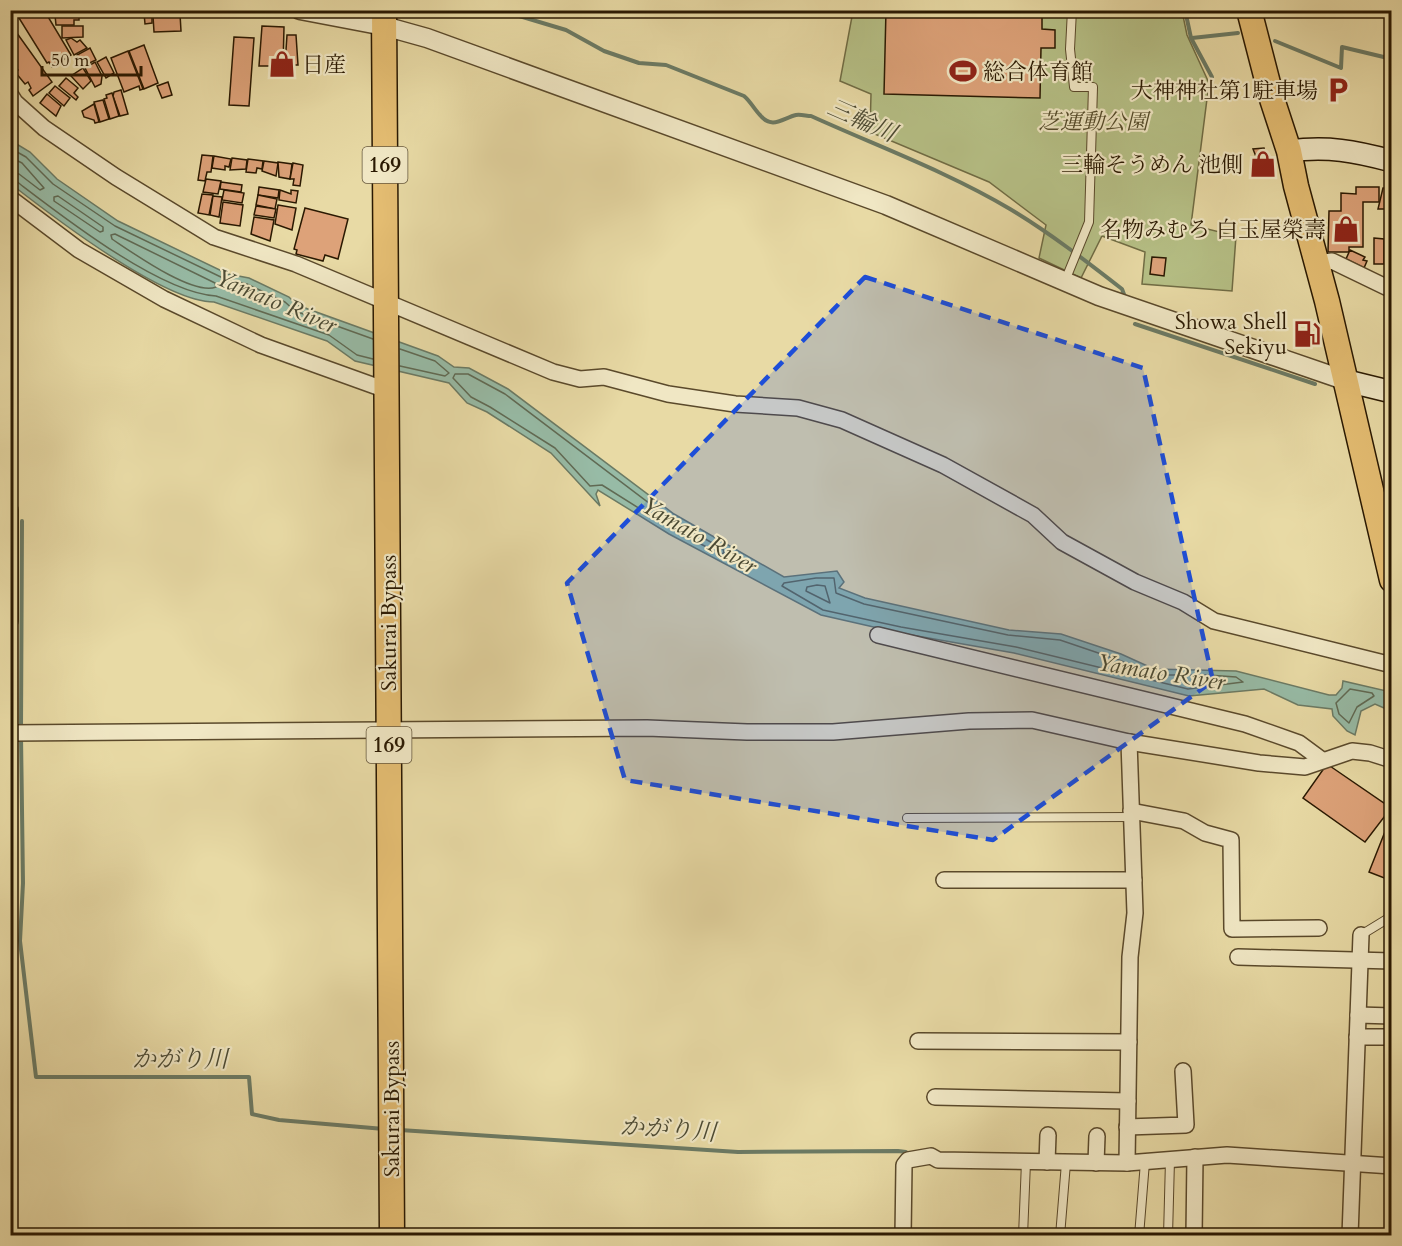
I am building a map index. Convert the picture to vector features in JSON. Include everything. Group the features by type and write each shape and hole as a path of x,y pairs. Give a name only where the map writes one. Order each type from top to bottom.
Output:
{"highway":[{"path":"1249,10 1272,99 1289,151 1347,381 1392,580"},
{"name":"Sakurai Bypass","path":"384,18 392,1236"}],"main road":[{"path":"1289,151 1319,147 1338,148 1392,161"},
{"path":"1347,381 1392,392"}],"street":[{"path":"300,10 384,18 427,38 886,205 1067,275 1099,296 1347,381"},
{"path":"10,94 15,102 44,128 116,177 214,237 296,264 386,311 553,372 580,379 604,378 668,394 735,404 798,408 842,420 944,465 1033,516 1062,542 1135,582 1183,602 1214,621 1392,666"},
{"path":"10,198 79,250 164,298 261,345 386,381"},
{"path":"1317,262 1332,261 1392,290"},
{"path":"10,510 10,621"},
{"path":"878,635 1245,724 1299,743 1322,760"},
{"path":"10,733 647,728 747,732 833,732 969,721 1032,720 1129,742 1259,763 1305,767 1352,751 1371,753 1392,760"},
{"path":"1127,1163 1130,957 1135,913 1129,742"},
{"path":"1132,814 1184,822 1205,833 1231,840 1232,929 1319,928"},
{"path":"944,880 1134,880"},
{"path":"1350,1236 1358,961 1361,935"},
{"path":"1238,957 1392,961"},
{"path":"1358,1015 1392,1016"},
{"path":"1357,1037 1384,1037"},
{"path":"918,1041 1129,1041"},
{"path":"1127,1128 1186,1125 1183,1071"},
{"path":"935,1097 1128,1101"},
{"path":"1047,1162 1048,1135"},
{"path":"1096,1163 1097,1136"},
{"path":"903,1236 904,1165 908,1160 931,1156 938,1160 1127,1163 1195,1157 1267,1156 1392,1166"},
{"path":"1194,1236 1195,1157"}],"lane":[{"path":"1067,275 1089,222 1093,87 1074,87 1070,49 1072,10"},
{"path":"907,818 1132,814"},
{"path":"1361,935 1392,916"},
{"path":"1168,1236 1170,1160"},
{"path":"1023,1236 1026,1162"},
{"path":"1140,1236 1145,1162"},
{"path":"1060,1236 1066,1163"}],"highlighted area":[{"path":"865,277 1143,368 1213,681 993,840 625,780 567,583"}],"green space":[{"name":"芝運動公園","path":"853,11 1182,11 1187,35 1209,83 1191,225 1236,236 1232,291 1142,284 1145,252 1102,236 1081,278 1039,258 1046,225 989,182 870,132 871,94 840,81"}],"water":[{"name":"Yamato River","path":"10,140 30,152 57,179 118,221 228,274 249,278 289,297 297,305 438,356 454,367 469,368 508,389 674,514 784,577 837,571 844,582 839,588 865,598 1009,630 1061,634 1121,654 1154,669 1236,671 1329,695 1336,695 1342,688 1343,681 1391,692 1391,711 1375,704 1361,711 1355,735 1347,731 1333,716 1332,709 1298,705 1264,689 1189,696 1014,653 900,633 821,615 669,534 598,490 596,494 600,506 551,453 487,412 467,403 449,383 355,361 327,341 214,302 193,298 167,288 139,273 80,235 11,184"}],"building":[{"path":"14,10 44,10 71,55 52,67 49,62 47,63"},
{"path":"63,10 82,10 82,12 63,12"},
{"path":"134,10 152,10 152,23 145,24 144,13 134,13"},
{"name":"総合体育館","path":"886,10 1042,10 1042,29 1055,30 1055,48 1041,48 1040,98 884,94"},
{"path":"180,14 181,31 154,32 153,16"},
{"path":"55,15 79,15 79,20 74,20 74,25 56,25"},
{"path":"62,26 83,26 83,37 62,38"},
{"path":"262,26 284,27 283,66 259,66"},
{"path":"14,29 52,82 33,96 28,82 25,84 15,72 18,70 10,64 10,32"},
{"path":"287,35 296,35 298,65 285,65"},
{"path":"234,37 254,38 249,106 229,105"},
{"path":"71,38 77,42 80,40 87,48 74,55 66,40"},
{"path":"144,45 158,83 144,89 129,51"},
{"path":"90,48 96,60 83,66 77,55"},
{"path":"128,51 143,89 140,90 139,86 124,92 111,58"},
{"path":"106,57 114,73 106,78 97,62"},
{"path":"95,62 102,76 101,84 95,87 85,68"},
{"path":"83,68 91,81 83,89 71,76"},
{"path":"66,78 78,88 74,93 78,97 76,100 59,86"},
{"path":"168,82 172,95 162,98 157,86"},
{"path":"55,86 70,98 64,106 49,93"},
{"path":"121,90 128,114 120,116 113,96 114,92"},
{"path":"112,93 119,116 110,119 104,99 107,98 106,95"},
{"path":"47,94 61,106 56,116 40,103"},
{"path":"103,100 109,119 100,122 94,102"},
{"path":"94,104 99,122 95,123 94,120 84,117 82,111"},
{"path":"1264,148 1267,172 1262,172 1253,149"},
{"path":"202,155 213,156 211,172 207,172 205,181 198,180"},
{"path":"214,156 231,159 229,167 225,166 225,170 212,168"},
{"path":"232,158 247,160 246,169 230,170"},
{"path":"248,159 263,161 262,169 257,168 256,173 246,172"},
{"path":"264,161 278,163 276,176 262,171"},
{"path":"278,162 292,164 290,179 279,177"},
{"path":"293,163 303,165 300,186 293,185 294,179 290,179"},
{"path":"206,179 221,181 218,194 203,192"},
{"path":"221,182 242,185 241,192 220,189"},
{"path":"259,187 279,190 278,198 258,195"},
{"name":"名物みむろ 白玉屋榮壽","path":"1356,187 1379,187 1379,202 1363,202 1363,247 1349,247 1349,252 1328,252 1329,211 1341,211 1341,193 1356,194"},
{"path":"1383,188 1388,188 1388,209 1378,209"},
{"path":"224,190 244,193 242,203 222,200"},
{"path":"280,190 291,194 291,190 298,191 296,203 279,200"},
{"path":"202,194 213,195 209,215 198,213"},
{"path":"258,195 277,199 275,209 256,205"},
{"path":"213,196 222,197 219,217 210,215"},
{"path":"223,202 243,205 240,226 220,223"},
{"path":"278,205 296,208 292,230 275,224"},
{"path":"256,206 276,209 274,218 254,215"},
{"path":"305,208 348,219 338,259 325,255 323,261 296,254 297,250 294,249"},
{"path":"254,217 274,220 270,241 251,234"},
{"path":"1374,238 1384,239 1384,264 1374,264"},
{"path":"1350,250 1365,257 1363,260 1367,261 1364,268 1346,259"},
{"path":"1152,257 1166,258 1164,276 1150,274"},
{"path":"1327,764 1391,808 1365,842 1303,798"},
{"path":"1390,819 1392,819 1392,881 1369,872"}],"waterway":[{"name":"三輪川","path":"499,10 566,30 604,51 639,63 666,65 744,96 769,122 778,122 791,116 811,116 937,171 1010,209 1039,228 1122,289 1125,297"},
{"path":"1185,10 1191,38 1212,77"},
{"path":"1192,38 1238,33"},
{"path":"1275,41 1341,68 1342,47 1392,59"},
{"name":"三輪川","path":"1135,324 1315,384"},
{"name":"かがり川","path":"21,728 22,521"},
{"name":"かがり川","path":"21,736 23,883 20,941 36,1077 249,1077 252,1114 279,1120 384,1129"},
{"name":"かがり川","path":"400,1130 738,1152 898,1151 906,1152 907,1157"}],"place":[{"name":"日産","path":"282,64"},
{"name":"総合体育館","path":"963,71"},
{"name":"大神神社第1駐車場","path":"1338,90"},
{"name":"三輪そうめん 池側","path":"1263,164"},
{"name":"名物みむろ 白玉屋榮壽","path":"1346,229"},
{"name":"Showa Shell Sekiyu","path":"1307,334"}]}
